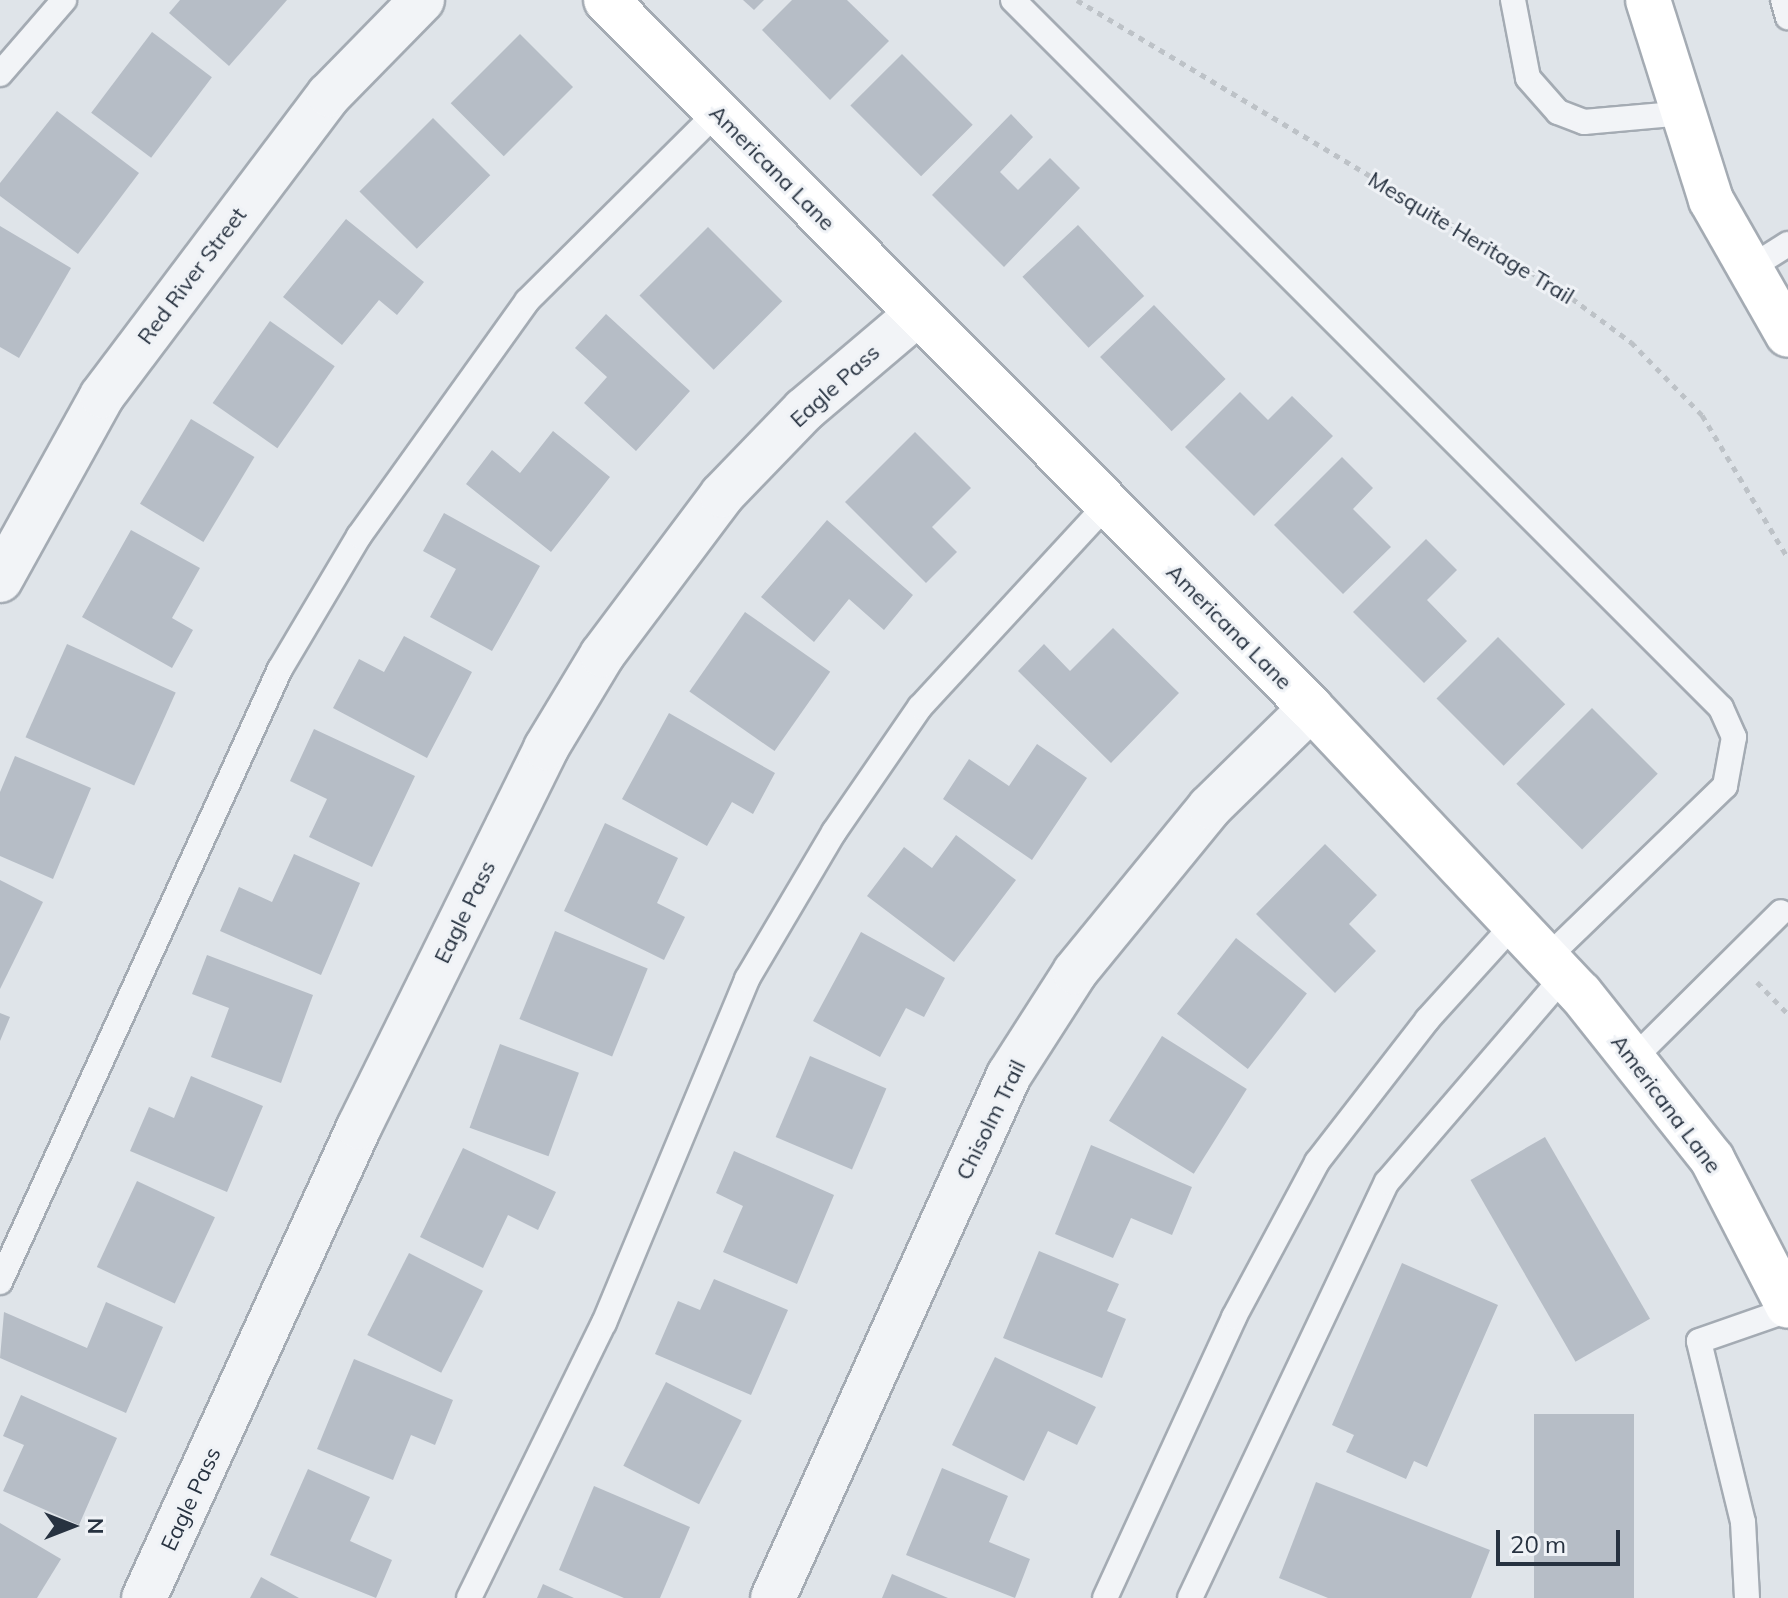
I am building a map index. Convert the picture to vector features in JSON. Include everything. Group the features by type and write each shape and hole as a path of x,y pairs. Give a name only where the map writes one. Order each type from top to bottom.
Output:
{"street":[{"name":"Red River Street","path":"0,580 102,396 329,95 422,0"},
{"name":"Americana Lane","path":"606,0 1311,708 1555,967 1634,1058 1712,1159 1788,1308"},
{"path":"1648,0 1711,200 1788,335"},
{"name":"Eagle Pass","path":"144,1598 359,1127 562,722 602,655 722,495 804,410 917,314"},
{"name":"Chisolm Trail","path":"773,1598 1009,1075 1075,972 1210,807 1311,708"}],"lane":[{"path":"0,74 64,0"},
{"path":"1013,0 1721,708 1734,737 1725,786 1555,967 1387,1182 1190,1598"},
{"path":"1513,0 1528,78 1558,112 1584,122 1684,113"},
{"path":"1783,0 1788,17"},
{"path":"0,1282 280,669 359,536 527,301 717,112"},
{"path":"1750,268 1788,244"},
{"path":"469,1598 622,1282 747,979 920,707 1107,504"},
{"path":"1634,1058 1781,912"},
{"path":"1105,1598 1234,1317 1317,1162 1427,1020 1514,924"},
{"path":"1747,1598 1743,1522 1699,1341 1788,1308"}],"path":[{"name":"Mesquite Heritage Trail","path":"1077,0 1562,291 1631,342 1702,415 1788,558"},
{"path":"1734,959 1788,1014"}],"building":[{"path":"180,0 287,0 229,66 169,13"},
{"path":"743,0 764,0 754,10"},
{"path":"792,0 847,0 889,41 830,100 762,30"},
{"path":"152,32 212,77 151,158 91,113"},
{"path":"520,34 573,87 504,156 451,103"},
{"path":"902,54 973,125 921,176 850,106"},
{"path":"57,111 139,173 78,254 0,196 0,183"},
{"path":"1011,114 1033,137 1000,172 1018,190 1050,158 1080,188 1004,267 932,195"},
{"path":"433,118 490,175 417,249 359,192"},
{"path":"346,219 424,282 397,315 379,300 342,345 283,297"},
{"path":"1078,225 1144,296 1089,348 1022,277"},
{"path":"0,226 71,268 19,358 0,347"},
{"path":"708,227 782,301 714,370 639,296"},
{"path":"1154,305 1226,379 1172,431 1100,357"},
{"path":"606,314 690,391 636,451 584,403 607,377 575,348"},
{"path":"270,321 335,366 277,448 213,403"},
{"path":"1240,392 1268,420 1292,396 1333,436 1254,516 1185,447"},
{"path":"191,419 254,457 203,542 140,504"},
{"path":"553,431 610,477 551,552 466,484 492,450 520,473"},
{"path":"915,432 971,488 932,527 957,552 926,583 845,502"},
{"path":"1342,457 1373,488 1353,509 1391,547 1343,594 1274,525"},
{"path":"444,513 540,566 492,651 430,617 456,569 423,551"},
{"path":"827,520 913,595 884,630 849,599 814,642 761,597"},
{"path":"131,530 200,568 172,618 193,630 172,668 82,617"},
{"path":"1426,539 1457,570 1427,600 1467,641 1424,683 1353,612"},
{"path":"745,612 830,672 775,751 689,691"},
{"path":"1113,628 1179,693 1111,763 1018,671 1044,644 1070,671"},
{"path":"404,636 472,672 427,758 333,708 359,659 384,672"},
{"path":"1498,637 1565,704 1504,766 1436,699"},
{"path":"67,644 176,692 134,786 26,737"},
{"path":"1592,708 1658,774 1582,849 1516,784"},
{"path":"669,713 775,773 753,814 732,802 707,846 622,799"},
{"path":"314,729 415,776 372,867 309,837 327,799 290,781"},
{"path":"1037,744 1087,778 1032,860 943,799 969,759 1009,786"},
{"path":"15,756 91,788 53,879 0,856 0,792"},
{"path":"605,823 678,858 657,903 685,917 664,960 564,911"},
{"path":"956,835 1016,880 954,962 867,896 904,847 932,868"},
{"path":"1325,844 1377,895 1349,924 1376,951 1335,993 1256,914"},
{"path":"294,854 360,883 321,975 220,931 239,887 272,902"},
{"path":"0,880 43,902 0,989"},
{"path":"555,931 648,968 612,1057 519,1019"},
{"path":"861,932 945,978 924,1017 906,1008 880,1057 813,1021"},
{"path":"1236,938 1307,993 1248,1069 1177,1014"},
{"path":"207,955 313,995 281,1083 211,1057 229,1008 192,994"},
{"path":"0,1013 10,1017 0,1041"},
{"path":"1162,1036 1247,1089 1194,1174 1109,1121"},
{"path":"500,1044 579,1073 548,1156 470,1128"},
{"path":"810,1056 886,1088 852,1169 776,1137"},
{"path":"191,1076 263,1106 227,1192 130,1151 149,1107 174,1118"},
{"path":"1545,1137 1650,1319 1576,1362 1471,1180"},
{"path":"1091,1145 1192,1187 1172,1235 1131,1218 1113,1258 1055,1234"},
{"path":"463,1148 556,1192 538,1230 508,1215 483,1268 420,1237"},
{"path":"734,1151 834,1195 797,1284 723,1252 743,1206 716,1193"},
{"path":"137,1181 215,1217 175,1303 97,1267"},
{"path":"1039,1251 1119,1284 1107,1311 1126,1319 1102,1378 1003,1338"},
{"path":"409,1253 483,1291 441,1373 367,1335"},
{"path":"1402,1263 1498,1305 1427,1467 1414,1461 1406,1479 1346,1452 1354,1435 1332,1425"},
{"path":"714,1279 788,1310 751,1395 655,1354 678,1301 700,1310"},
{"path":"106,1302 163,1327 126,1413 0,1358 4,1312 87,1348"},
{"path":"995,1357 1096,1407 1077,1445 1048,1431 1024,1481 952,1445"},
{"path":"354,1359 453,1400 435,1445 411,1435 393,1480 317,1449"},
{"path":"666,1382 742,1421 699,1504 623,1466"},
{"path":"21,1395 117,1438 79,1525 3,1491 24,1445 3,1436"},
{"path":"1534,1414 1634,1414 1634,1598 1534,1598"},
{"path":"942,1468 1008,1496 989,1542 1030,1559 1015,1598 906,1555"},
{"path":"308,1469 370,1497 350,1541 392,1560 376,1598 270,1555"},
{"path":"1316,1482 1490,1550 1471,1598 1328,1598 1279,1578"},
{"path":"594,1486 690,1527 660,1598 624,1598 559,1570"},
{"path":"0,1523 61,1559 37,1598 0,1598"},
{"path":"892,1574 948,1598 882,1598"},
{"path":"261,1577 299,1598 250,1598"},
{"path":"543,1584 574,1598 537,1598"}]}
